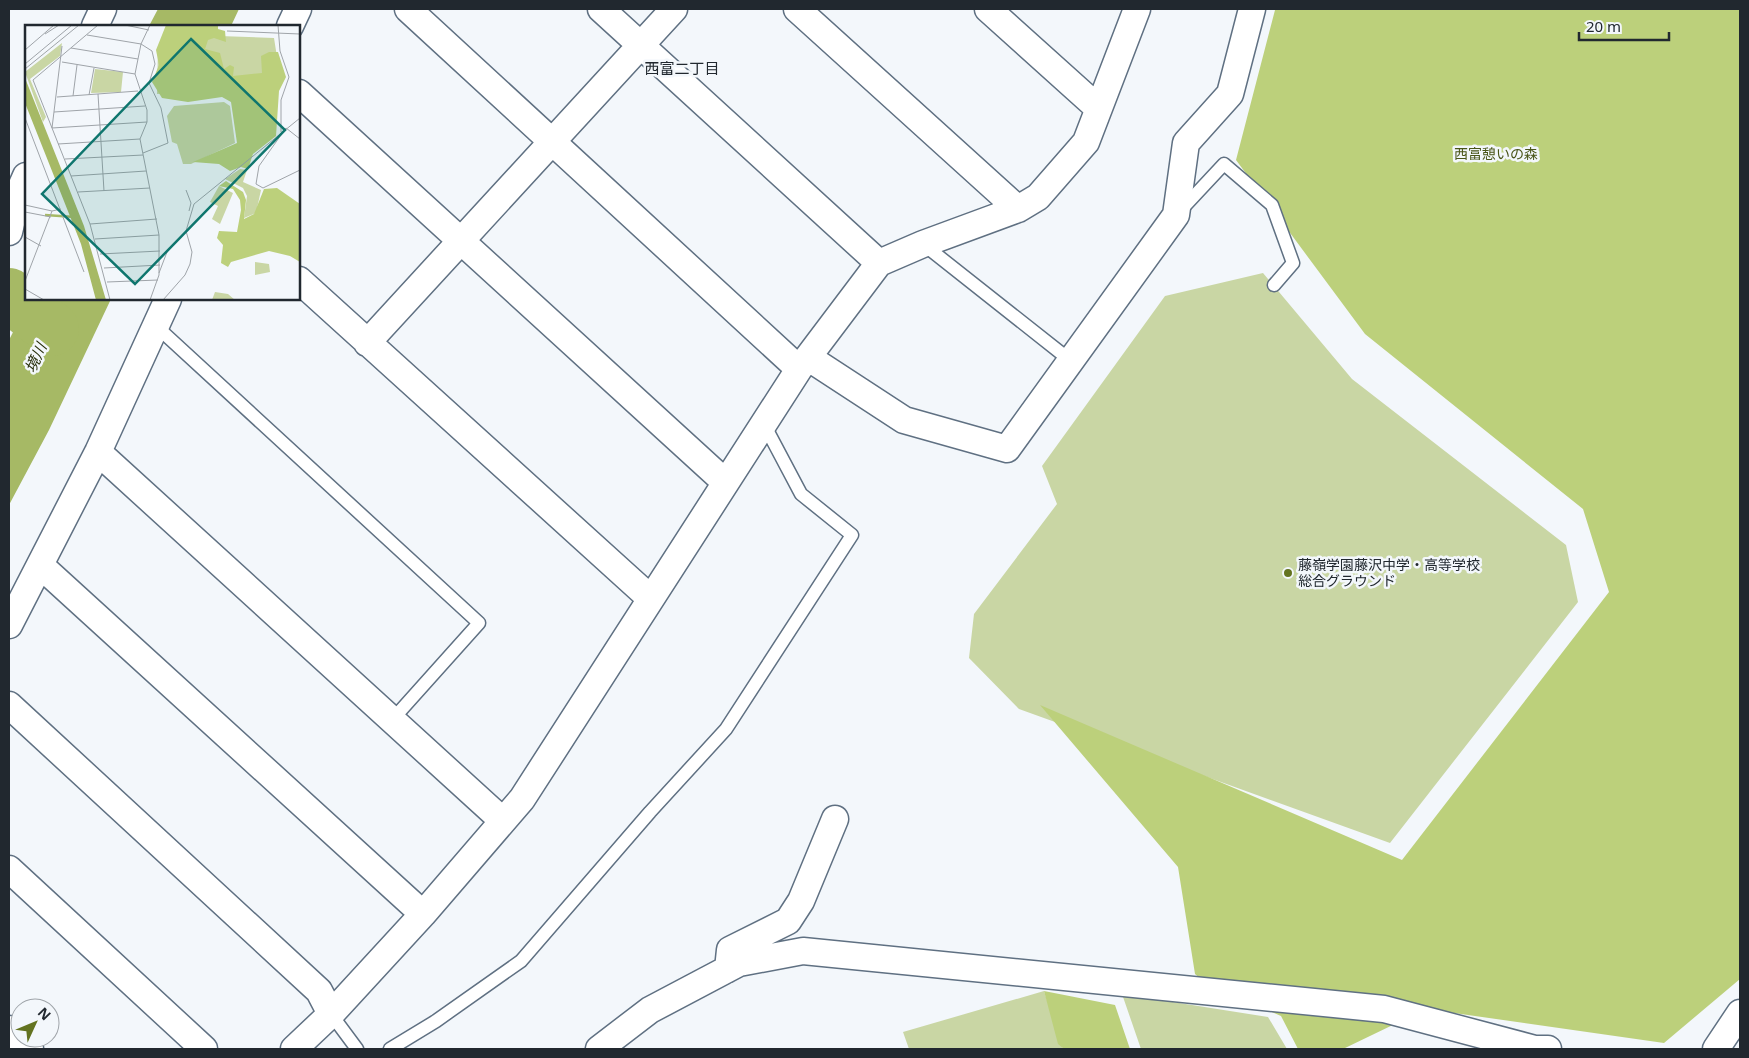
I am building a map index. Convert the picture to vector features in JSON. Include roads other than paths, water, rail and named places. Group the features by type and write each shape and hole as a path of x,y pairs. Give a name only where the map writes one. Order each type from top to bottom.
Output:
{"street":[{"path":"95,25 103,9"},
{"path":"290,25 298,9"},
{"path":"408,9 552,141 804,364 904,420 1007,449 1176,215 1186,143 1230,94 1252,9"},
{"path":"601,9 879,263"},
{"path":"367,342 674,9"},
{"path":"797,9 1018,209"},
{"path":"988,9 1098,108"},
{"path":"294,1049 331,1014 423,914 522,799 725,482 804,364 879,263 922,244 1018,209 1038,197 1086,142 1137,9"},
{"path":"300,94 725,482"},
{"path":"9,232 18,186"},
{"path":"300,281 650,598"},
{"path":"9,625 98,452 168,300"},
{"path":"98,452 503,821"},
{"path":"40,565 423,914"},
{"path":"9,705 319,991 331,1014"},
{"path":"728,969 730,950 788,921 800,901 836,820"},
{"path":"9,869 204,1049"},
{"path":"599,1049 650,1010 739,963 803,951 1384,1009 1535,1049 1548,1049"},
{"path":"1716,1049 1740,1013"},
{"path":"9,1029 30,1049"}],"lane":[{"path":"1176,215 1224,164 1272,205 1293,263 1274,285"},
{"path":"922,244 1071,362"},
{"path":"156,326 479,623 393,719"},
{"path":"390,1049 436,1021 521,961 650,812 726,729 852,535 801,494 764,426"},
{"path":"331,1014 356,1049"}],"water":[{"path":"158,9 239,9 231,25 150,25"},
{"name":"境川","path":"29,300 111,300 49,430 9,505 9,340"}],"waterway":[{"path":"9,295 52,329"}],"place":[{"name":"藤嶺学園藤沢中学・高等学校 総合グラウンド","path":"1288,573"}],"district":[{"name":"西富二丁目","path":"682,69"}],"park label":[{"name":"西富憩いの森","path":"1496,154"}]}
